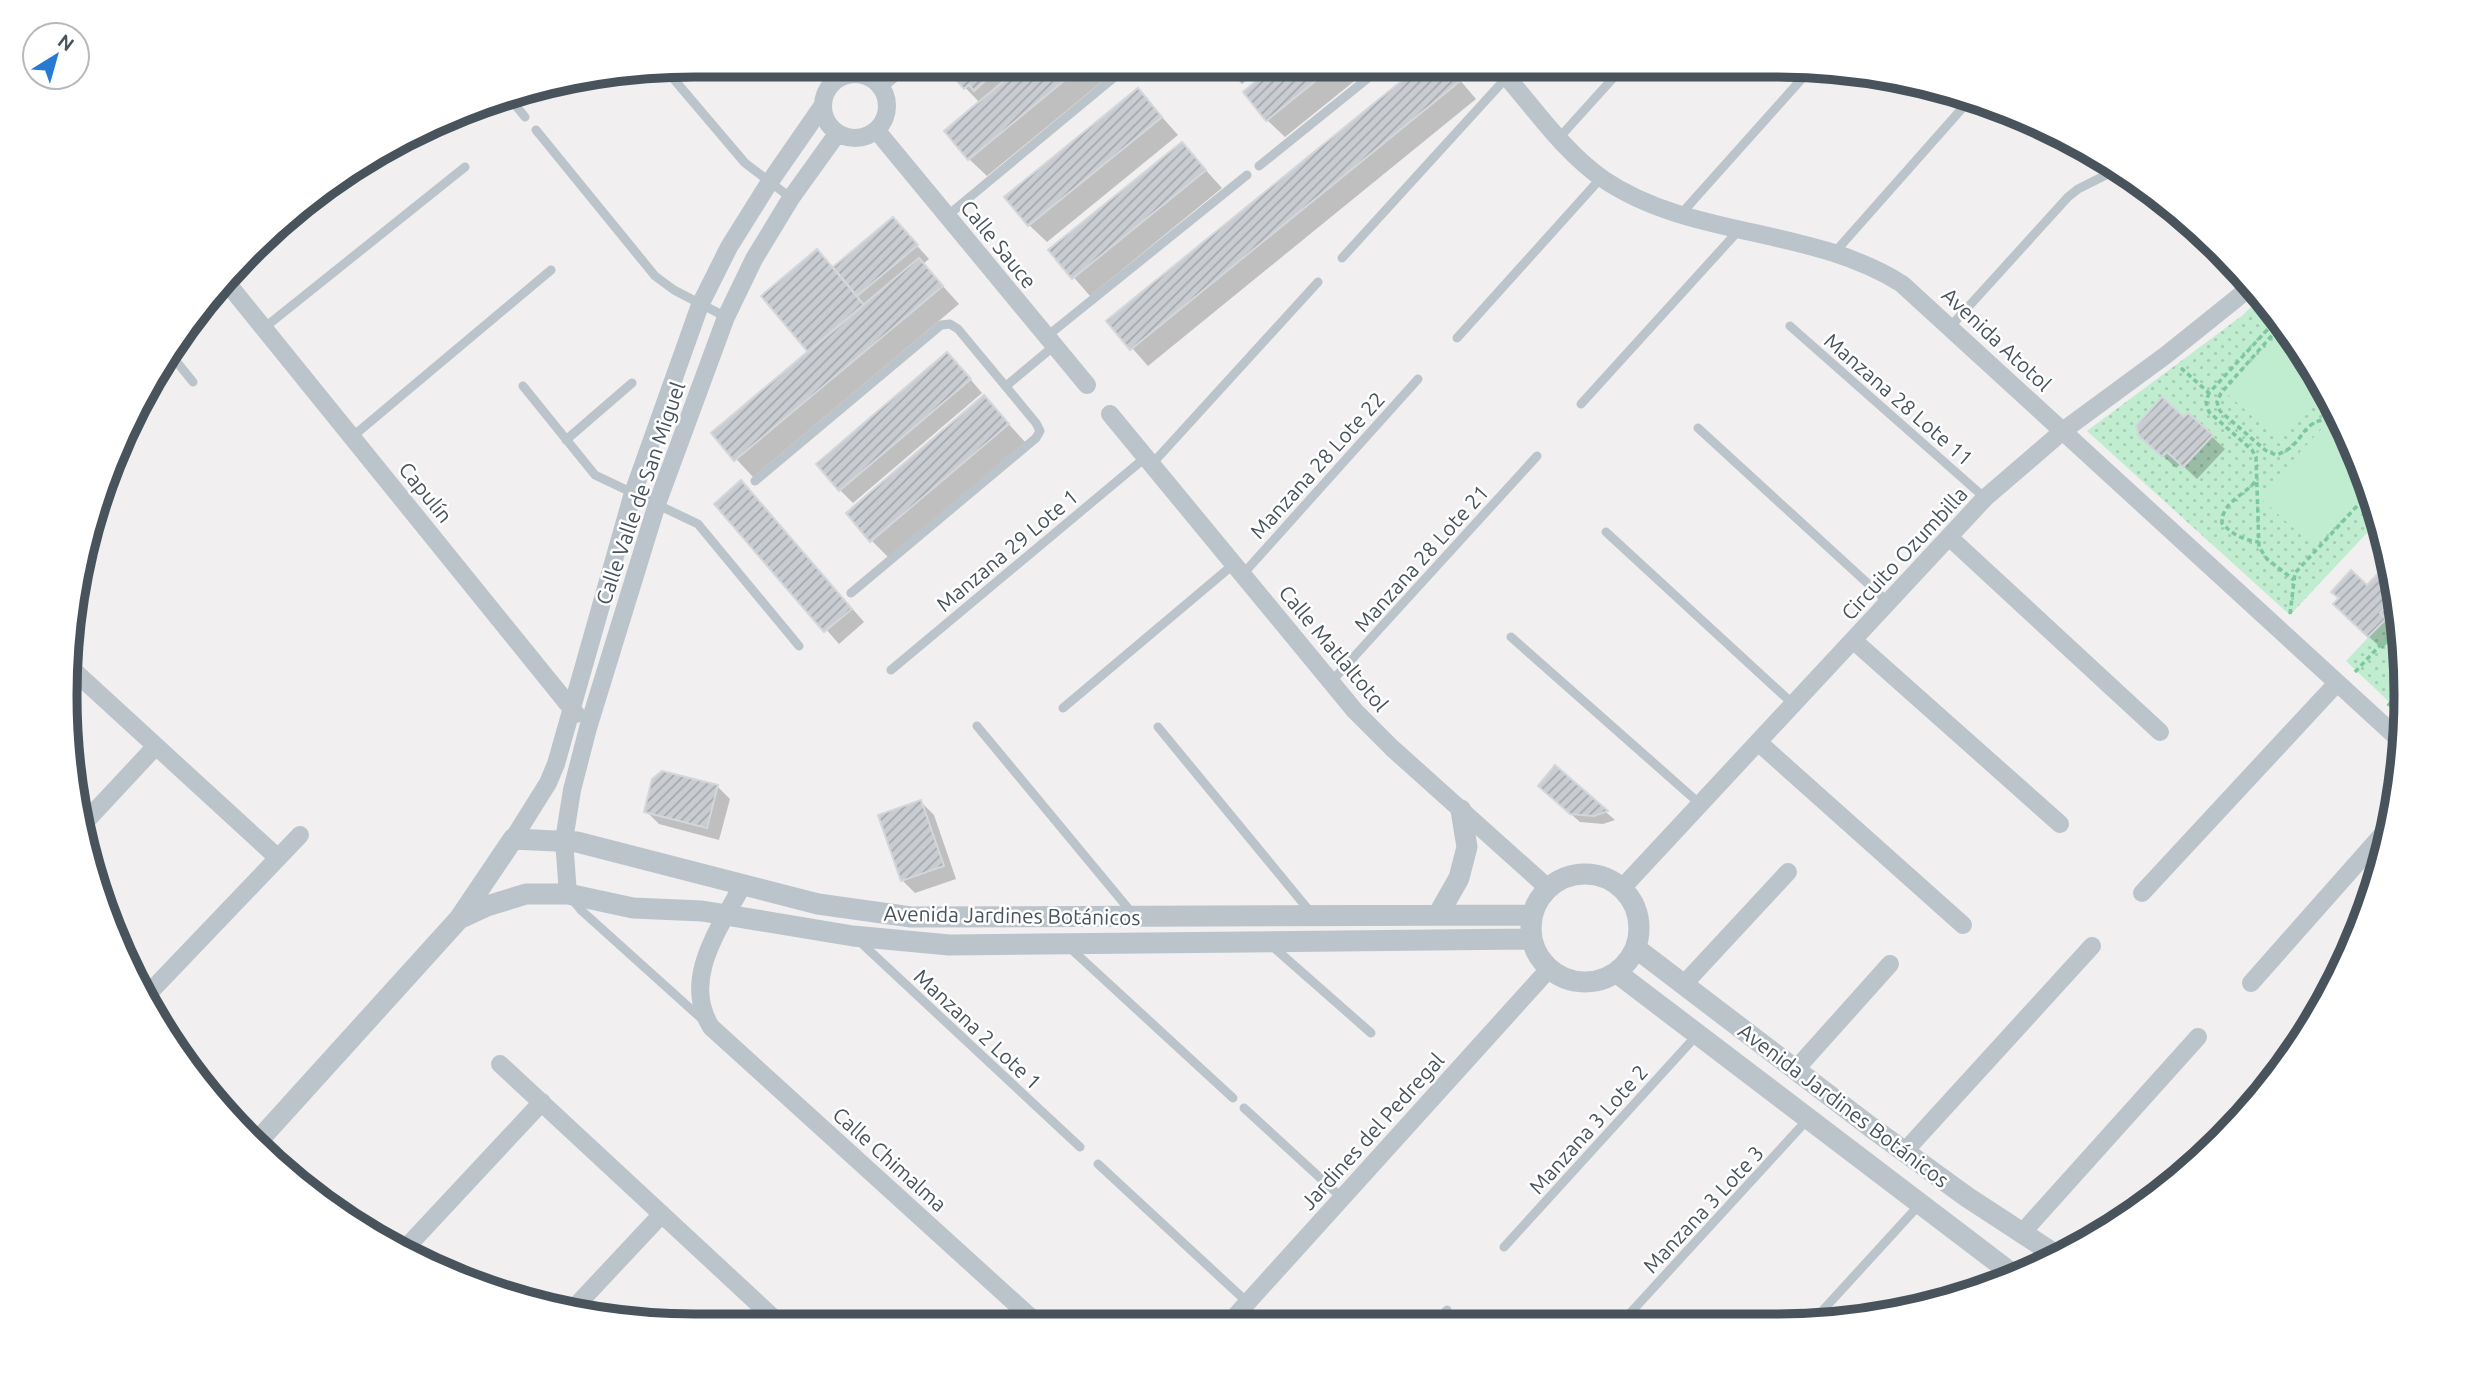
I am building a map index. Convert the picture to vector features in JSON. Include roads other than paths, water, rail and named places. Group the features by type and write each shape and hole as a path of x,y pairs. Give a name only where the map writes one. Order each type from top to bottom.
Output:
{"street":[{"path":"842,77 835,80 825,92 821,108 826,122 837,134 851,139 865,138 877,131 886,114 888,103 880,85 866,77"},
{"path":"880,85 889,77"},
{"name":"Avenida Atotol","path":"1507,77 1559,139 1601,178 1637,197 1681,214 1835,252 1884,272 1902,284 2393,733"},
{"name":"Calle Valle de San Miguel","path":"513,839 548,783 562,747 571,707 634,494 700,305 729,247 821,108"},
{"name":"Calle Sauce","path":"877,131 1087,385"},
{"name":"Calle Valle de San Miguel","path":"568,894 564,840 572,790 588,728 657,504 726,317 754,259 791,198 837,134"},
{"name":"Capulín","path":"231,287 588,728"},
{"name":"Circuito Ozumbilla","path":"1623,887 1985,498 2064,430 2166,355 2244,292"},
{"name":"Calle Matlaltotol","path":"1110,414 1372,729 1548,888"},
{"path":"1949,537 2160,732"},
{"path":"1853,640 2060,824"},
{"path":"78,674 277,857"},
{"path":"2142,892 2339,685"},
{"path":"1758,742 1964,925"},
{"path":"89,817 156,747"},
{"path":"1437,915 1459,878 1467,847 1461,810"},
{"path":"152,990 300,835"},
{"name":"Avenida Jardines Botánicos","path":"262,1137 459,919 513,839 564,840 843,909 911,917 1532,915"},
{"path":"2251,983 2376,841"},
{"path":"673,909 690,872"},
{"path":"1684,984 1788,872"},
{"path":"1572,875 1598,875 1623,887 1639,916 1637,949 1617,973 1594,982 1570,981 1549,969 1538,955 1532,939 1532,915 1548,888 1572,875"},
{"path":"711,1027 701,999 701,974 711,944 742,886"},
{"name":"Avenida Jardines Botánicos","path":"459,919 487,906 526,894 568,894 633,908 726,915 853,936 949,945 1532,939"},
{"path":"1905,1150 2092,946"},
{"name":"Avenida Jardines Botánicos","path":"1637,949 1872,1128 1967,1197 2048,1250"},
{"path":"1796,1069 1889,964"},
{"name":"Jardines del Pedregal","path":"1237,1314 1549,969"},
{"name":"Avenida Jardines Botánicos","path":"1617,973 2006,1269"},
{"name":"Calle Chimalma","path":"711,1027 1027,1314"},
{"path":"2021,1234 2198,1037"},
{"path":"500,1064 767,1314"},
{"path":"410,1244 542,1102"},
{"path":"579,1303 662,1214"}],"lane":[{"path":"947,216 1115,77"},
{"path":"1259,166 1369,77"},
{"path":"1342,258 1505,77"},
{"path":"1559,139 1615,77"},
{"path":"673,78 745,163 791,198"},
{"path":"1681,214 1803,78"},
{"path":"515,104 525,117"},
{"path":"1835,252 1964,107"},
{"path":"536,130 655,276 700,305 726,317"},
{"path":"264,328 465,167"},
{"path":"1950,327 2068,197 2108,174"},
{"path":"1006,386 1050,341 1247,175"},
{"path":"1457,338 1601,178"},
{"path":"1581,404 1740,229"},
{"path":"352,437 551,270"},
{"name":"Manzana 29 Lote 1","path":"891,670 1149,461 1318,282"},
{"path":"755,481 946,323 958,329 1040,431 1036,439 851,593"},
{"name":"Manzana 28 Lote 11","path":"1790,326 1985,498"},
{"path":"176,361 193,382"},
{"name":"Manzana 28 Lote 22","path":"1063,708 1238,569 1418,379"},
{"path":"566,440 632,383"},
{"path":"523,386 595,475 698,524 799,646"},
{"path":"1698,428 1888,603"},
{"name":"Manzana 28 Lote 21","path":"1331,682 1537,456"},
{"path":"1606,531 1793,704"},
{"path":"1511,637 1700,804"},
{"path":"976,726 1136,917"},
{"path":"1158,727 1314,916"},
{"path":"548,783 572,790"},
{"name":"Calle Chimalma","path":"568,894 582,911 711,1027"},
{"name":"Manzana 2 Lote 1","path":"853,936 1080,1147"},
{"path":"1268,942 1371,1033"},
{"path":"1066,944 1233,1098"},
{"name":"Manzana 3 Lote 2","path":"1504,1247 1697,1034"},
{"path":"1244,1108 1342,1198"},
{"name":"Manzana 3 Lote 3","path":"1629,1314 1808,1119"},
{"path":"1098,1164 1247,1302"},
{"path":"1821,1313 1920,1204"},
{"path":"1443,1314 1447,1310"}]}
